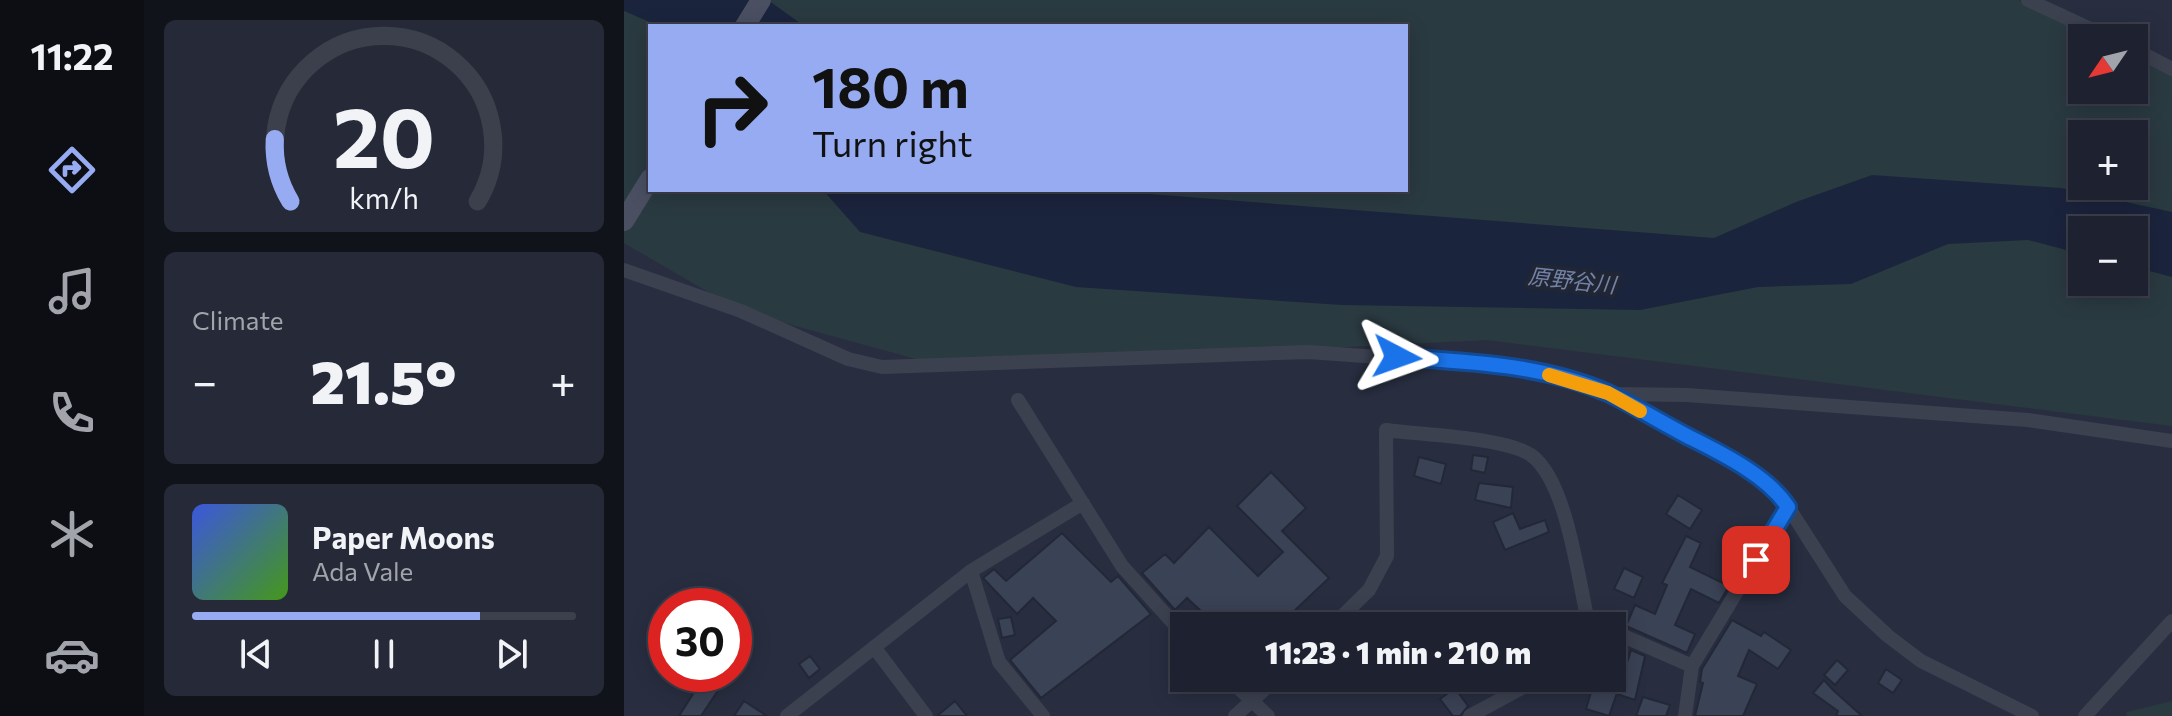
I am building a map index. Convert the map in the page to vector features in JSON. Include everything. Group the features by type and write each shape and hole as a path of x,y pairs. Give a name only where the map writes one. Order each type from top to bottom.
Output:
{"street":[{"path":"746,24 761,0"},
{"path":"2028,0 2080,24"},
{"path":"2148,56 2172,69"},
{"path":"624,221 648,182"},
{"path":"624,270 741,311 848,359 873,366 965,367 1308,352 1507,366 1608,393 1687,395 2028,420 2172,441"},
{"path":"1608,393 1749,472 1788,507 1845,596 1888,636 1921,661 2032,716"},
{"path":"1018,400 1122,566 1170,619"},
{"path":"1346,612 1369,590 1387,556 1386,430 1490,443 1530,455 1547,474 1565,519 1584,612"},
{"path":"787,716 971,571 1083,503"},
{"path":"1685,716 1692,666 1788,507"},
{"path":"971,571 999,662 1043,716"},
{"path":"2085,716 2172,621"},
{"path":"1626,637 1692,666"},
{"path":"874,647 926,716"},
{"path":"1243,692 1268,716"},
{"path":"1235,716 1262,692"},
{"path":"1470,716 1514,692"}],"shaded area":[{"path":"624,0 2018,0 2069,24 2068,104 2148,104 2148,62 2172,73 2172,426 1487,340 945,367 741,311 624,243"},
{"path":"2172,701 2172,716 2126,716 2127,712"}],"water":[{"path":"624,0 768,0 801,24 654,24 624,11"},
{"name":"原野谷川","path":"1872,175 2061,188 2068,190 2068,200 2116,200 2172,212 2172,277 2148,271 2148,216 2068,216 2068,250 2028,240 1948,244 1851,284 1758,287 1640,310 1342,305 1076,287 860,232 825,192 1124,192 1714,238 1796,202"}],"building":[{"path":"1473,455 1488,457 1485,473 1471,470"},
{"path":"1419,457 1446,464 1441,484 1414,476"},
{"path":"1271,472 1306,508 1282,531 1329,578 1293,612 1202,612 1187,598 1175,610 1142,573 1165,554 1174,563 1209,527 1258,576 1283,552 1237,506"},
{"path":"1479,483 1513,487 1511,508 1475,500"},
{"path":"1678,495 1702,510 1690,529 1666,514"},
{"path":"1513,513 1520,529 1545,520 1549,532 1505,550 1493,522"},
{"path":"1062,533 1111,582 1118,576 1151,614 1041,698 1010,660 1056,621 1033,598 1017,614 983,578 994,569 1006,581"},
{"path":"1686,536 1701,543 1690,567 1729,586 1719,603 1691,589 1675,625 1695,634 1687,653 1626,626 1635,605 1655,614 1667,585 1662,583"},
{"path":"1624,568 1643,577 1634,598 1614,589"},
{"path":"1011,617 1015,635 1002,638 998,619"},
{"path":"1732,620 1761,636 1764,632 1791,650 1778,669 1749,650 1738,676 1757,684 1743,716 1695,716 1703,683 1700,682 1702,669"},
{"path":"1631,650 1645,656 1635,700 1617,694 1626,692 1626,666"},
{"path":"810,656 820,669 809,678 799,664"},
{"path":"1837,660 1848,670 1835,685 1824,675"},
{"path":"1886,669 1902,680 1893,693 1878,683"},
{"path":"1824,680 1862,716 1836,716 1838,711 1813,693"},
{"path":"694,692 717,692 701,716 679,716"},
{"path":"1450,692 1458,692 1468,706 1460,716 1453,716 1440,699"},
{"path":"1591,692 1617,692 1609,716 1586,709"},
{"path":"1643,697 1670,705 1666,716 1636,716"},
{"path":"744,701 767,716 734,716"},
{"path":"955,701 967,716 937,716"}],"slow traffic":[{"path":"1549,375 1608,393 1640,411"}],"route":[{"path":"1397,357 1507,366 1563,378 1608,393 1708,446 1749,472 1788,507 1756,560"}]}
